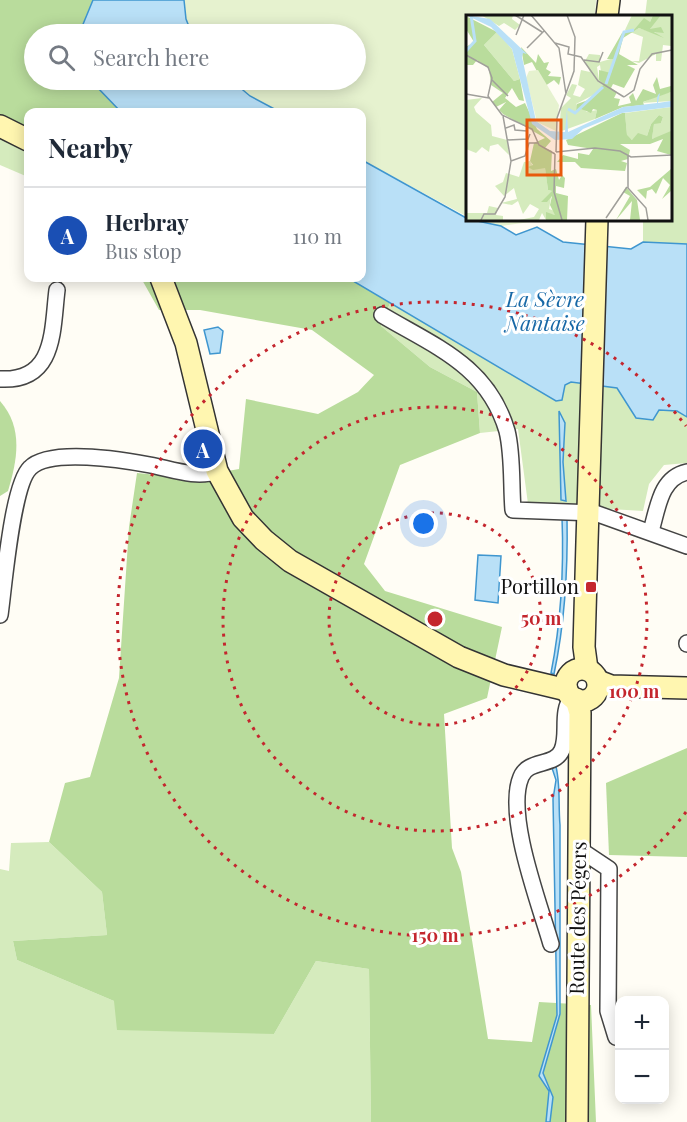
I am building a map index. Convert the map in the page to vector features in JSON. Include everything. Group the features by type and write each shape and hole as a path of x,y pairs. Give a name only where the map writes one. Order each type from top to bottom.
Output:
{"street":[{"path":"607,15 609,0"},
{"path":"0,126 24,138"},
{"name":"Route des Pégers","path":"577,1122 581,688 597,222"},
{"path":"163,282 186,343 217,471 243,518 264,540 290,561 459,657 504,675 581,688 687,688"},
{"path":"7,379 45,362 50,351 57,290"},
{"path":"382,315 468,366 495,399 507,433 513,510 588,512 651,531 687,546"},
{"path":"0,615 19,490 29,469 42,460 64,457 136,463 209,475 217,471"},
{"path":"651,531 664,487 676,474 687,472"},
{"path":"551,944 522,845 517,811 521,777 529,767 557,757 562,750 567,703 581,688"},
{"path":"579,849 609,869 608,1011 615,1034"}],"green space":[{"path":"0,0 93,0 83,24 24,24 24,90 100,90 117,108 24,108 24,147 0,126"},
{"path":"184,0 596,0 595,15 466,15 466,216 366,162 366,108 272,108 243,90 366,90 366,24 188,24"},
{"path":"647,0 687,0 687,244 643,242 643,220 672,220 672,15 645,15"},
{"path":"0,126 24,147 24,175 0,165"},
{"path":"478,220 545,220 501,226"},
{"path":"143,282 359,282 390,303 381,326 430,367 477,392 480,433 400,465 364,564 385,591 502,627 487,698 444,714 452,848 461,872 488,1039 532,1042 539,1002 591,1005 596,1122 371,1122 369,969 316,961 274,1034 117,1030 114,1001 17,960 13,941 107,935 102,892 49,842 65,783 90,777 119,678 129,527 137,473 188,478 239,469 246,399 318,414 358,392 374,375 312,330 200,310 159,310"},
{"path":"390,303 556,401 565,385 571,382 617,388 659,410 677,411 687,417 687,463 664,465 649,484 643,511 528,504 518,429 480,433 477,392 430,367 381,326"},
{"path":"0,401 13,422 16,456 8,491 0,496"},
{"path":"687,748 687,857 609,855 606,783"},
{"path":"49,842 102,892 107,935 13,941 17,960 114,1001 274,1034 316,961 369,969 371,1122 0,1122 0,869 9,871 11,843"}],"water":[{"path":"93,0 184,0 188,24 83,24"},
{"path":"100,90 243,90 272,108 117,108"},
{"name":"La Sèvre Nantaise","path":"366,162 466,218 466,220 501,226 516,235 537,227 563,242 631,249 643,242 687,244 687,417 677,411 659,410 653,420 636,418 617,388 571,382 565,385 562,400 556,401 355,282 366,282"},
{"path":"218,327 223,331 220,353 210,354 204,330"},
{"path":"559,411 565,423 563,462 566,501 561,500"},
{"path":"562,517 567,517 567,557 561,635 554,674 551,673 562,576"},
{"path":"478,555 501,556 498,603 475,600"},
{"path":"555,763 559,785 560,825 560,1014 543,1073 553,1097 550,1122 546,1122 549,1091 539,1076 557,1015 553,799 556,780 551,765"}],"place":[{"name":"Herbray","path":"203,449"},
{"name":"Portillon","path":"591,587"}]}
